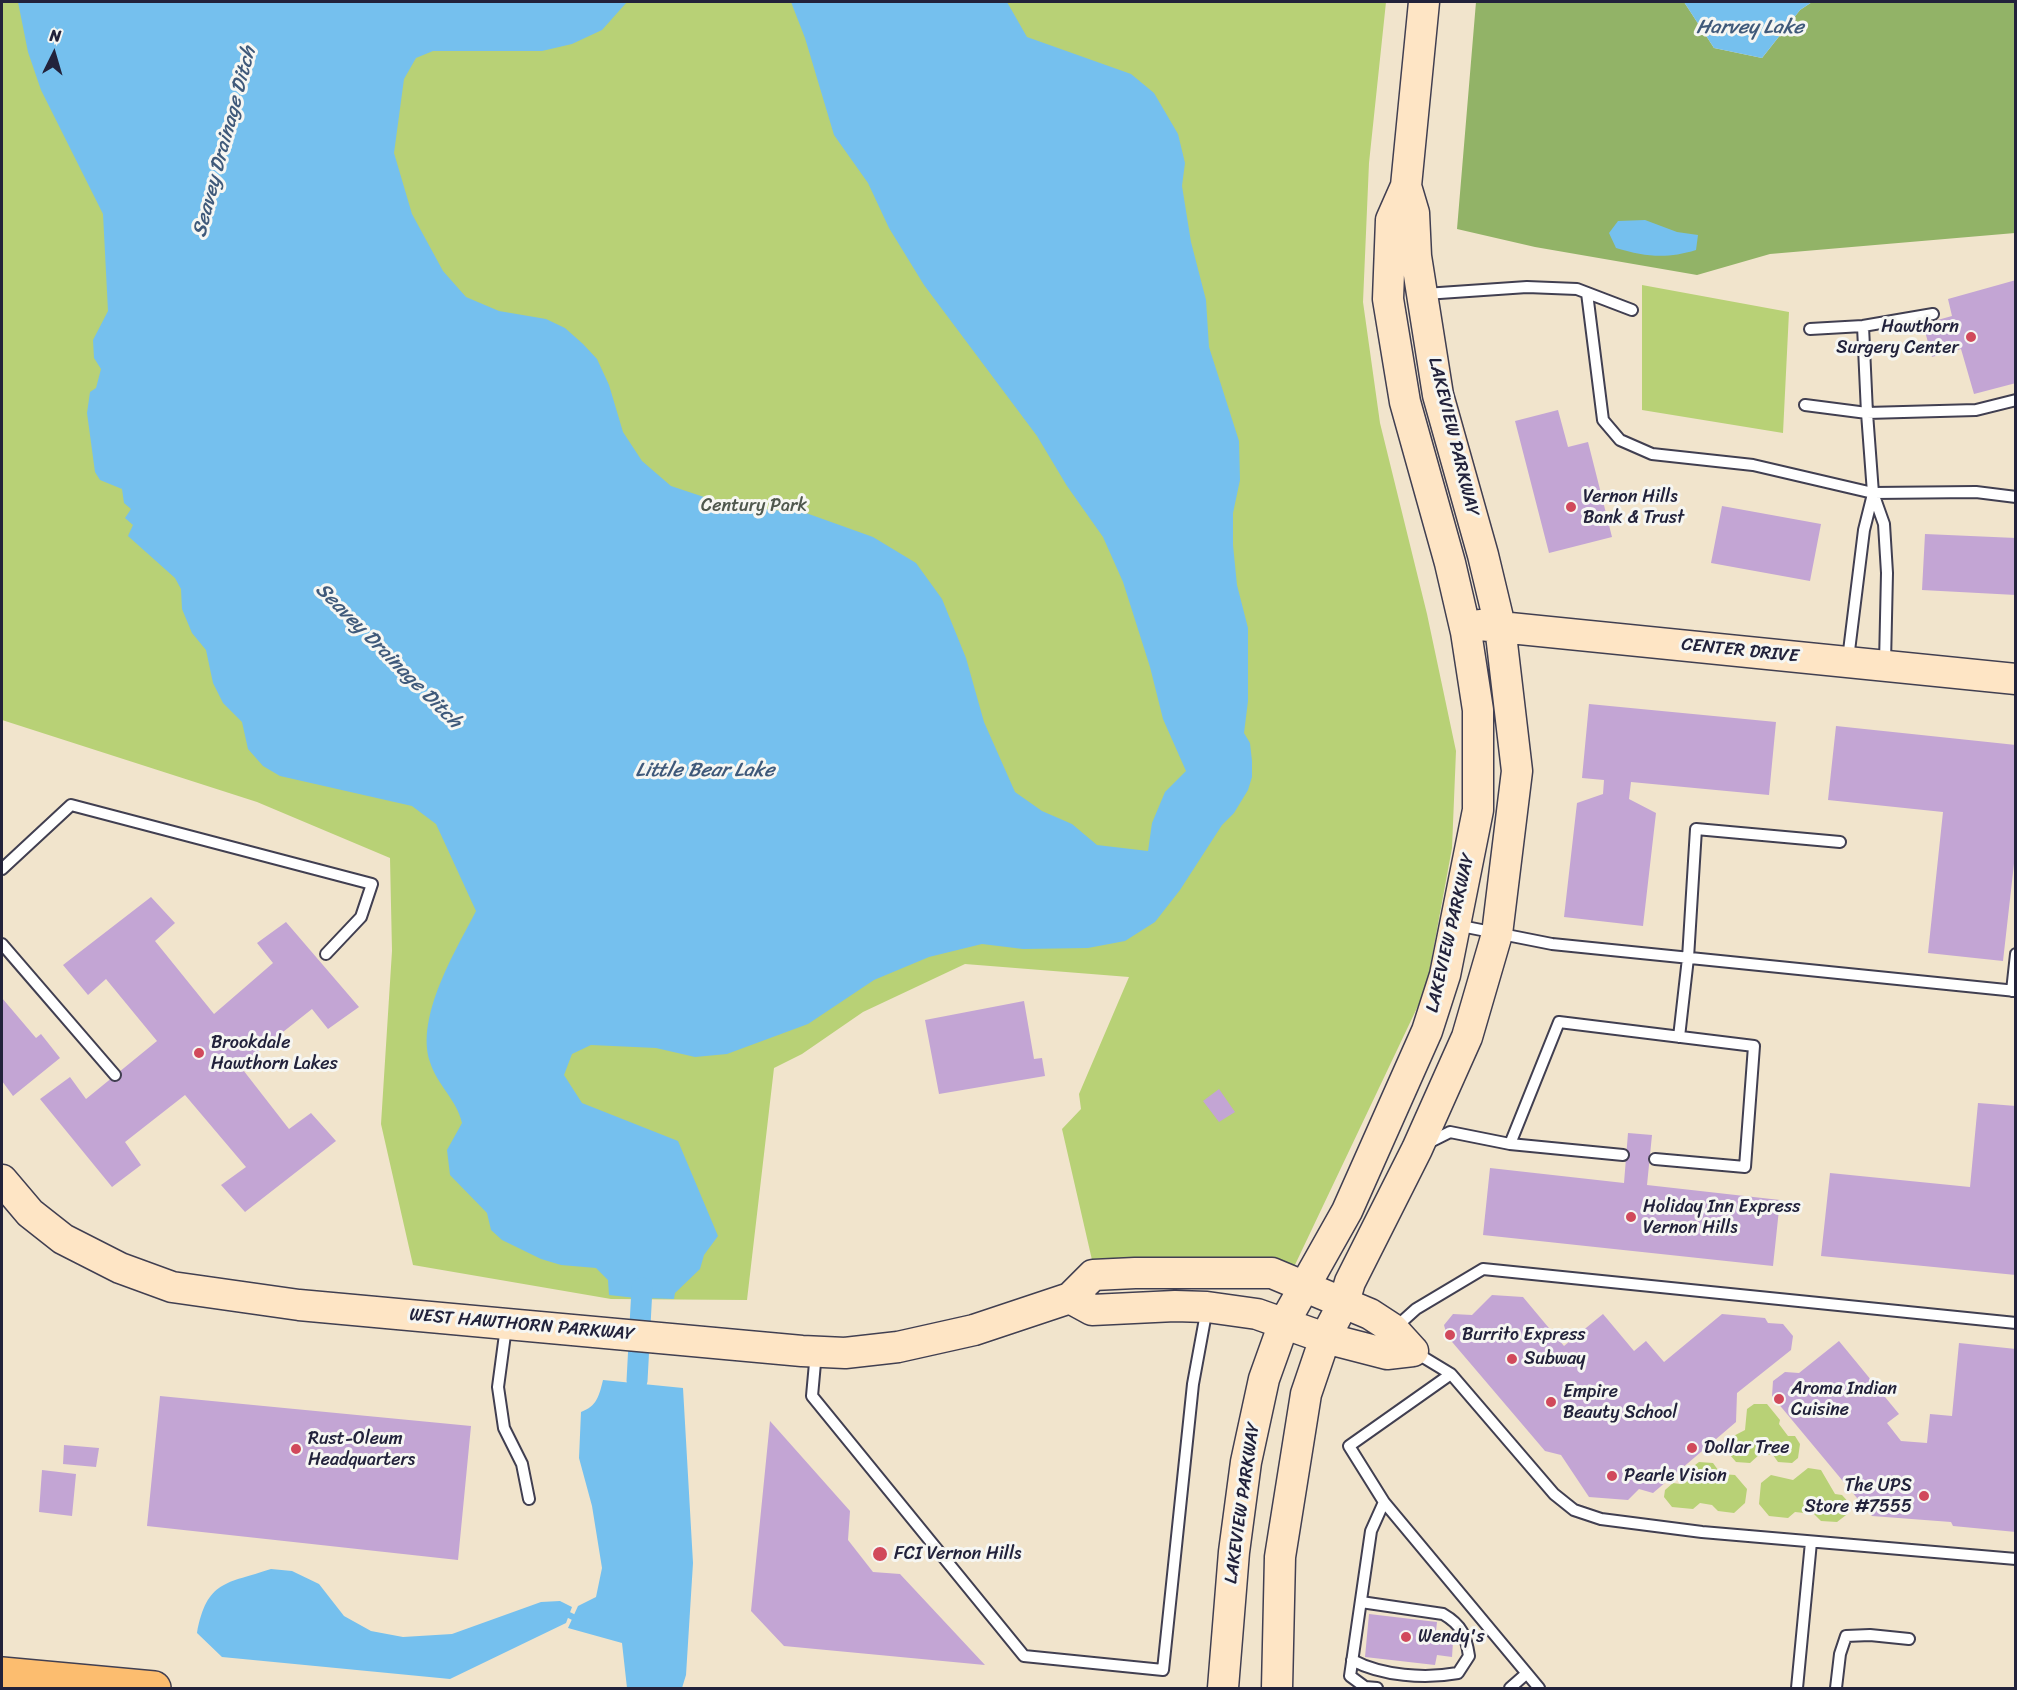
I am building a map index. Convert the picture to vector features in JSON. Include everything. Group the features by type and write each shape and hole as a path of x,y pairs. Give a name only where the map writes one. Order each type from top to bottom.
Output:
{"main road":[{"path":"2,1678 44,1684 154,1689"}],"street":[{"name":"LAKEVIEW PARKWAY","path":"1223,1689 1234,1552 1246,1462 1264,1379 1284,1323 1347,1211 1417,1058 1445,975 1478,810 1480,774 1478,710 1465,624 1405,402 1388,299 1392,220 1406,186 1424,2"},
{"name":"LAKEVIEW PARKWAY","path":"1277,1689 1280,1557 1306,1394 1325,1338 1344,1302 1350,1282 1417,1149 1467,1037 1497,934 1517,771 1500,626 1483,555 1438,394 1416,256 1414,213 1406,186"},
{"name":"CENTER DRIVE","path":"1465,624 2016,679"},
{"name":"WEST HAWTHORN PARKWAY","path":"2,1180 30,1213 63,1239 120,1268 172,1287 299,1305 708,1343 845,1353 898,1347 1005,1320 1070,1298 1093,1275 1272,1273 1370,1314 1393,1329 1413,1351"},
{"path":"1070,1298 1092,1310 1207,1307 1257,1314 1325,1338 1387,1354 1413,1351"}],"lane":[{"path":"1422,294 1527,287 1577,289 1632,310"},
{"path":"1587,293 1603,420 1620,440 1652,454 1753,465 1873,493 1976,492 2016,496"},
{"path":"1810,329 1863,326 1932,314"},
{"path":"1863,326 1873,493 1884,524 1887,563 1884,667"},
{"path":"1805,405 1867,412 1976,410 2016,400"},
{"path":"1848,662 1864,530 1873,493"},
{"path":"2,868 71,805 372,884 361,917 327,954"},
{"path":"1678,1037 1688,958 1696,829 1840,843"},
{"path":"1456,925 1552,944 2014,991 2016,954"},
{"path":"2,944 116,1075"},
{"path":"1510,1144 1559,1022 1754,1046 1745,1167 1655,1159"},
{"path":"1417,1149 1450,1132 1510,1144 1623,1155"},
{"path":"1393,1329 1416,1309 1483,1269 2016,1323"},
{"path":"816,1352 812,1396 1024,1656 1163,1670 1193,1384 1207,1307"},
{"path":"507,1324 498,1387 504,1428 522,1464 529,1499"},
{"path":"1413,1351 1451,1374 1554,1494 1574,1510 1601,1519 1811,1542 2016,1559"},
{"path":"1451,1374 1349,1446 1384,1502 1539,1689"},
{"path":"1377,1689 1365,1687 1350,1676 1371,1531 1384,1502"},
{"path":"1797,1689 1811,1542"},
{"path":"1352,1660 1371,1670 1438,1677 1458,1672 1469,1656 1466,1634 1454,1620 1443,1614 1361,1602"},
{"path":"1836,1689 1840,1654 1846,1636 1870,1635 1909,1639"},
{"path":"1510,1689 1526,1674"}],"green space":[{"name":"Century Park","path":"2,2 1386,2 1369,163 1363,302 1380,423 1427,614 1456,751 1452,848 1426,989 1293,1269 1192,1258 1092,1260 1062,1129 1081,1109 1079,1094 1129,977 965,964 863,1012 802,1054 774,1068 747,1300 611,1299 413,1265 381,1124 392,951 390,858 257,802 2,720"},
{"path":"1476,2 1684,2 1714,48 1762,58 1800,10 1812,2 2015,2 2015,233 1770,254 1697,275 1535,247 1457,229"},
{"path":"1642,285 1789,312 1783,433 1642,410"},
{"path":"1754,1404 1767,1404 1780,1420 1779,1424 1788,1436 1795,1436 1800,1444 1798,1458 1792,1463 1778,1462 1773,1455 1760,1454 1750,1463 1736,1462 1724,1448 1724,1441 1745,1430 1747,1409"},
{"path":"1699,1462 1713,1463 1721,1474 1735,1475 1747,1489 1745,1503 1734,1513 1718,1511 1712,1505 1700,1503 1693,1509 1672,1507 1664,1497 1665,1490 1673,1483 1680,1484 1691,1475 1691,1468"},
{"path":"1808,1468 1821,1470 1835,1494 1842,1495 1851,1505 1850,1512 1837,1522 1821,1521 1814,1514 1795,1512 1788,1518 1769,1516 1759,1504 1761,1483 1771,1475 1793,1480"}],"water":[{"name":"Little Bear Lake","path":"18,2 627,2 602,30 572,44 542,51 433,51 416,58 404,79 394,153 412,214 443,271 466,297 499,311 546,319 565,328 583,344 597,359 609,385 623,432 642,461 671,486 731,506 806,513 873,537 916,563 942,599 966,658 984,722 1015,792 1042,811 1072,824 1097,845 1148,851 1152,823 1165,792 1186,771 1163,719 1150,667 1123,582 1103,537 1067,486 1037,436 924,285 889,228 868,183 834,135 805,38 791,2 1007,2 1027,37 1131,74 1154,93 1178,134 1185,163 1182,186 1191,242 1206,300 1209,347 1239,441 1240,480 1233,513 1233,545 1237,585 1248,628 1248,701 1244,733 1250,743 1252,761 1252,777 1248,790 1234,813 1222,825 1180,890 1155,922 1125,941 1088,948 1023,949 982,944 929,957 874,980 808,1024 727,1054 695,1057 656,1048 591,1045 572,1054 564,1075 582,1103 678,1141 718,1236 704,1255 700,1269 675,1293 674,1299 645,1298 646,1288 638,1287 636,1298 609,1295 608,1280 596,1268 561,1265 541,1259 502,1240 491,1230 487,1213 450,1175 447,1150 462,1123 456,1107 433,1070 427,1044 428,1025 440,984 476,911 436,824 412,806 280,776 263,766 248,749 242,722 223,703 213,683 206,650 192,633 182,609 181,589 175,578 128,536 133,525 125,518 131,509 124,503 122,489 100,480 95,472 87,413 90,392 96,388 101,369 94,358 93,340 108,311 103,214 41,90 28,52"},
{"name":"Harvey Lake","path":"1684,2 1812,2 1800,10 1762,58 1714,48"},
{"path":"1645,220 1677,232 1698,235 1696,250 1675,255 1656,256 1616,248 1609,233 1618,221"},
{"path":"603,1380 683,1388 693,1563 686,1675 682,1688 627,1688 622,1643 568,1628 578,1606 596,1597 602,1568 592,1506 579,1458 581,1412 591,1407 596,1400"},
{"path":"271,1569 292,1571 319,1584 344,1616 371,1631 403,1637 452,1634 541,1602 560,1601 572,1607 566,1623 450,1679 222,1657 197,1633 206,1603 213,1593 230,1582"}],"building":[{"name":"Hawthorn Surgery Center","path":"2016,280 2016,383 1974,394 1961,349 1932,357 1923,324 1952,316 1948,299"},
{"name":"Vernon Hills Bank & Trust","path":"1558,410 1568,447 1588,442 1612,537 1549,553 1515,421"},
{"path":"1722,506 1821,524 1810,581 1711,563"},
{"path":"1925,534 2016,538 2016,595 1922,590"},
{"path":"1589,704 1776,722 1769,795 1631,782 1629,799 1656,813 1643,926 1564,917 1577,803 1603,794 1604,780 1582,778"},
{"path":"1836,726 2016,745 2016,846 2003,961 1928,953 1943,812 1828,800"},
{"name":"Brookdale Hawthorn Lakes","path":"151,897 175,923 155,941 214,1014 273,963 257,943 286,922 359,1007 328,1029 312,1009 240,1066 289,1129 311,1113 336,1141 245,1212 221,1185 246,1167 185,1095 125,1142 141,1165 112,1187 40,1099 70,1077 86,1099 157,1041 106,979 88,995 63,965"},
{"path":"2,998 36,1038 41,1034 60,1058 13,1096 2,1081"},
{"path":"1024,1001 1034,1059 1042,1058 1045,1076 939,1094 925,1020"},
{"path":"1219,1089 1235,1112 1219,1122 1203,1101"},
{"path":"1978,1103 2016,1106 2016,1275 1821,1256 1830,1173 1970,1187"},
{"name":"Holiday Inn Express Vernon Hills","path":"1628,1133 1652,1135 1647,1185 1780,1200 1773,1266 1483,1235 1490,1168 1624,1183"},
{"path":"1492,1295 1523,1297 1564,1346 1603,1314 1634,1351 1646,1341 1664,1362 1722,1314 1765,1318 1768,1323 1783,1324 1793,1336 1791,1350 1737,1393 1736,1422 1653,1493 1639,1489 1628,1500 1589,1497 1561,1455 1545,1451 1447,1336 1444,1325 1453,1314 1472,1315"},
{"path":"1839,1341 1899,1414 1887,1423 1901,1441 1927,1443 1930,1414 1952,1416 1959,1343 2016,1349 2016,1532 1953,1526 1951,1522 1872,1516 1772,1396 1773,1381 1785,1372 1799,1373"},
{"path":"160,1396 471,1426 458,1560 147,1526"},
{"path":"770,1421 850,1511 848,1540 873,1572 900,1574 985,1665 784,1646 751,1611"},
{"path":"64,1445 99,1448 96,1467 63,1464"},
{"path":"42,1470 76,1474 72,1516 39,1512"},
{"name":"Wendy's","path":"1369,1614 1437,1622 1436,1631 1446,1632 1445,1641 1453,1642 1452,1657 1437,1655 1435,1665 1365,1657"}],"waterway":[{"name":"Seavey Drainage Ditch","path":"637,1381 642,1288"},
{"path":"569,1615 573,1617"}],"place":[{"name":"Hawthorn Surgery Center","path":"1971,337"},
{"name":"Vernon Hills Bank & Trust","path":"1571,507"},
{"name":"Brookdale Hawthorn Lakes","path":"199,1053"},
{"name":"Holiday Inn Express Vernon Hills","path":"1631,1217"},
{"name":"Burrito Express","path":"1450,1335"},
{"name":"Subway","path":"1512,1359"},
{"name":"Aroma Indian Cuisine","path":"1779,1399"},
{"name":"Empire Beauty School","path":"1551,1402"},
{"name":"Dollar Tree","path":"1692,1448"},
{"name":"Rust-Oleum Headquarters","path":"296,1449"},
{"name":"Pearle Vision","path":"1612,1476"},
{"name":"The UPS Store #7555","path":"1924,1496"},
{"name":"FCI Vernon Hills","path":"880,1554"},
{"name":"Wendy's","path":"1406,1637"}]}
